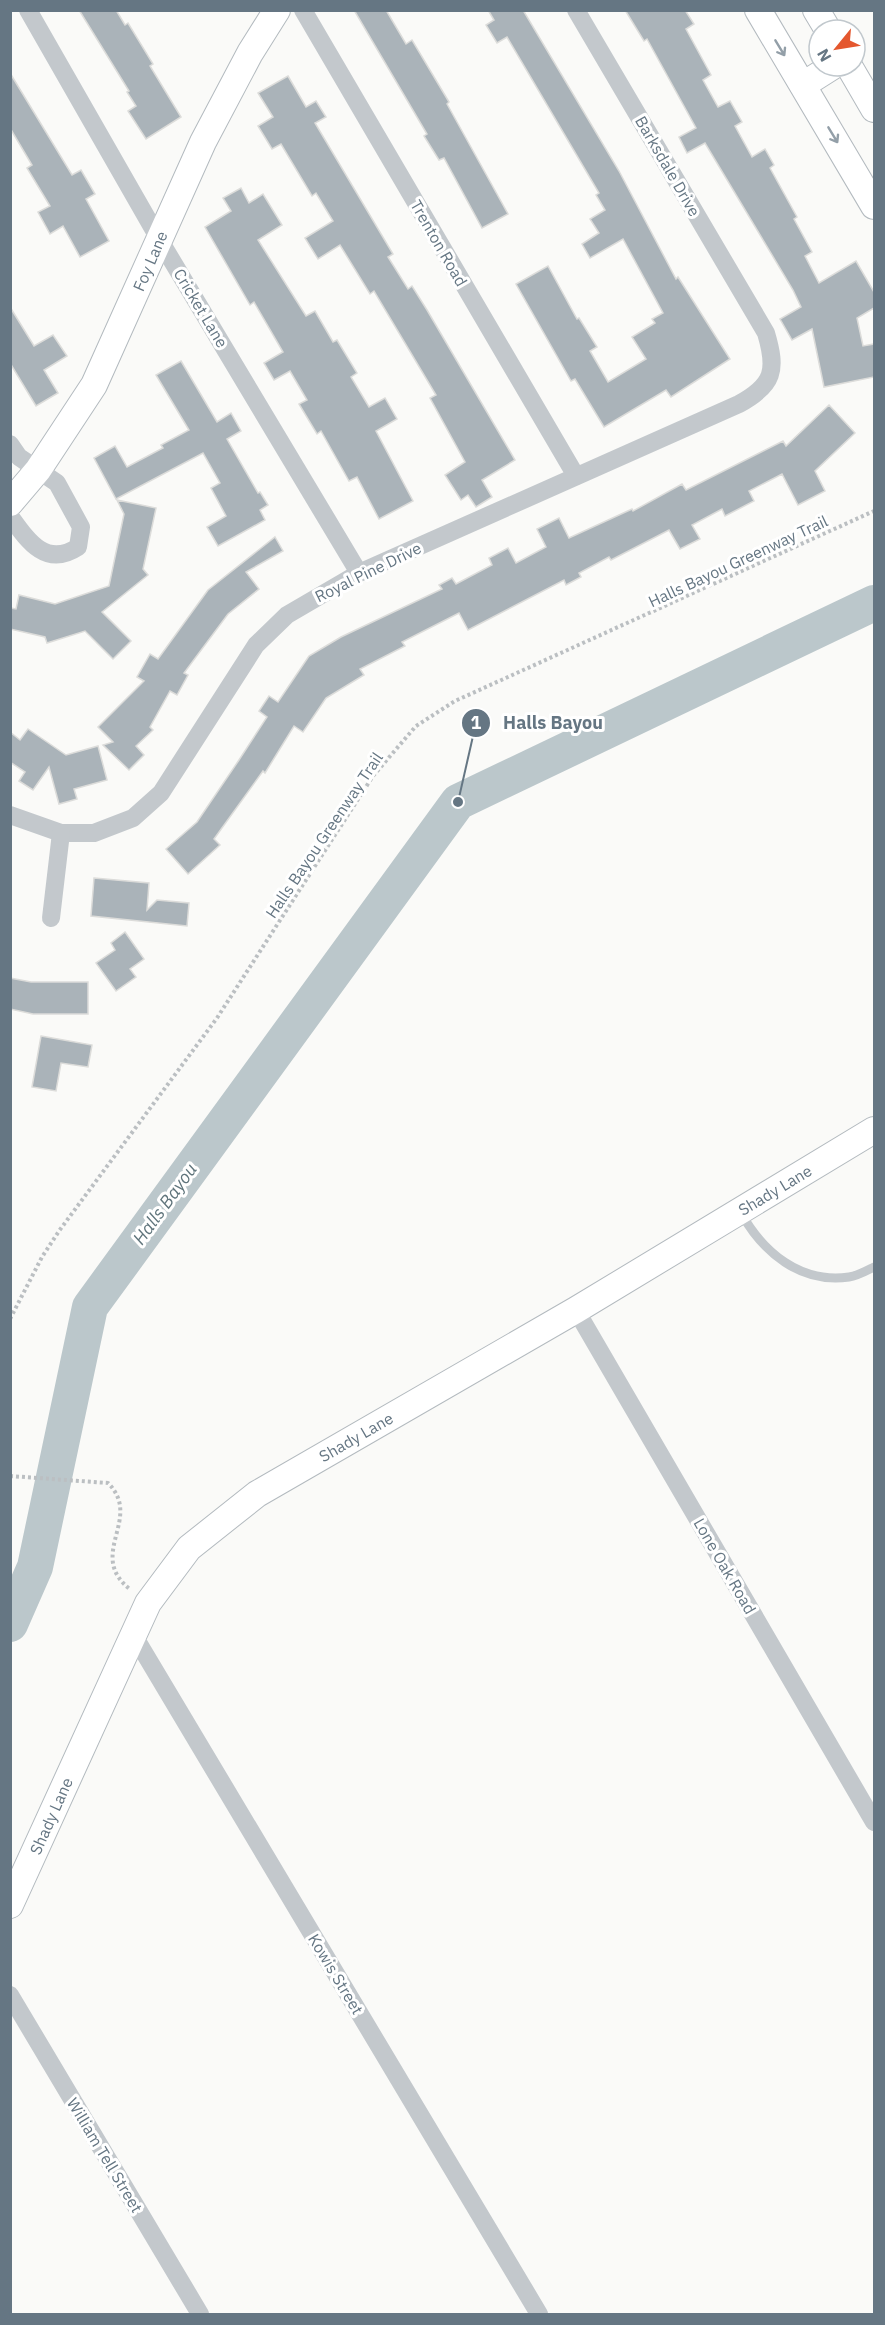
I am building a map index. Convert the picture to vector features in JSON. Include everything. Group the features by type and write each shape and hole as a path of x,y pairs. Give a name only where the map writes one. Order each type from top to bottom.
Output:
{"street":[{"name":"Cricket Lane","path":"28,10 159,239 359,573"},
{"name":"Foy Lane","path":"10,503 38,470 94,385 225,98 277,10"},
{"name":"Trenton Road","path":"303,10 576,476"},
{"name":"Barksdale Drive","path":"576,10 759,322"},
{"path":"758,10 874,206"},
{"path":"803,85 814,78"},
{"path":"856,78 874,109"},
{"name":"Royal Pine Drive","path":"61,833 94,832 114,827 133,818 149,806 172,777 256,645 287,615 359,573 758,394 771,379 773,357 759,322"},
{"path":"10,444 19,457 57,483 72,507 81,528 78,547 65,555 45,553 28,542 10,516"},
{"path":"10,815 61,833 51,918"},
{"name":"Shady Lane","path":"10,1905 148,1603 189,1548 257,1494 576,1310 874,1130"},
{"name":"Lone Oak Road","path":"576,1310 874,1822"},
{"name":"Kowis Street","path":"133,1634 539,2314"},
{"name":"William Tell Street","path":"10,1995 200,2314"}],"lane":[{"path":"740,1210 752,1233 769,1251 791,1267 816,1277 849,1278 874,1268"}],"path":[{"name":"Halls Bayou Greenway Trail","path":"10,1318 42,1257 59,1231 217,1018 373,776 416,726 455,701 874,511"},
{"path":"10,1476 108,1483 117,1493 122,1512 111,1552 115,1569 123,1584 148,1603"}],"building":[{"path":"79,10 116,10 125,25 128,23 153,64 150,66 181,117 146,139 128,111 136,106 127,92 129,91"},
{"path":"354,10 386,10 406,44 412,40 449,102 447,104 508,214 482,228 444,158 439,160 424,136 427,134"},
{"path":"488,10 523,10 619,171 676,279 678,277 730,359 671,397 666,390 604,427 575,379 571,381 516,284 548,266 577,319 579,318 597,347 590,351 608,382 646,359 632,337 655,323 652,319 663,313 623,239 590,258 582,244 599,233 590,219 605,210 596,195 599,193 507,37 497,43 486,25 494,20"},
{"path":"625,10 685,10 694,24 686,29 711,75 703,80 718,107 730,101 742,122 735,126 752,157 765,149 774,165 770,168 797,217 794,219 812,252 805,256 819,283 856,261 874,292 874,308 857,318 863,346 874,344 874,377 824,387 812,329 792,340 780,319 801,307 793,290 705,143 687,153 679,137 696,128 647,39 644,41"},
{"path":"10,73 72,175 81,170 95,194 86,199 109,241 80,257 63,226 50,234 38,212 50,206 27,168 32,165 10,128"},
{"path":"288,76 306,107 316,101 326,117 315,123 393,254 388,257 408,289 412,286 515,460 482,480 492,497 476,507 468,495 461,500 445,475 465,462 430,398 436,395 374,291 370,294 340,245 318,259 305,238 333,221 316,193 312,196 281,144 272,149 258,126 273,117 258,93"},
{"path":"241,188 249,203 263,194 282,225 258,240 306,316 315,311 333,342 337,340 357,373 351,377 369,407 385,398 397,419 376,431 413,501 379,519 357,477 349,481 321,431 317,434 299,404 307,400 290,371 274,380 264,363 283,352 254,302 250,305 205,227 231,211 223,198"},
{"path":"10,307 34,346 53,335 67,356 44,370 58,393 36,406 10,363"},
{"path":"181,361 217,422 231,413 241,431 227,439 258,493 260,492 268,505 260,510 265,520 218,546 207,527 226,516 211,488 220,483 203,453 116,499 94,458 115,446 127,467 163,448 161,445 189,430 156,375"},
{"path":"829,405 855,433 815,471 825,491 798,505 782,474 749,491 754,501 725,516 722,509 692,525 700,539 680,549 669,530 611,560 609,557 579,573 581,577 566,585 564,580 468,630 459,613 402,642 405,646 360,669 364,675 326,698 303,732 294,726 265,773 263,771 214,839 220,845 188,874 166,849 197,822 267,717 259,711 269,696 278,702 309,656 341,637 442,589 439,585 452,578 456,584 492,565 489,558 508,548 516,563 546,547 537,529 559,518 569,538 632,509 633,511 682,484 686,490 783,441 786,446"},
{"path":"117,500 156,508 143,569 148,575 102,612 131,641 113,659 85,631 47,643 45,637 10,629 10,608 16,609 19,595 55,604 109,586 124,514"},
{"path":"275,537 283,551 246,572 259,589 228,614 184,673 188,675 177,695 170,691 150,727 153,730 136,746 144,755 129,770 103,745 113,742 98,727 144,681 137,677 150,654 158,659 208,590"},
{"path":"28,729 66,755 98,746 107,780 74,789 77,799 59,804 49,767 33,790 19,781 25,772 10,762 10,732 20,740"},
{"path":"94,878 149,883 147,910 157,900 189,903 187,926 91,916"},
{"path":"125,932 144,959 130,969 136,977 116,991 96,963 115,950 111,943"},
{"path":"10,978 31,982 88,982 88,1014 33,1014 10,1009"},
{"path":"41,1036 92,1045 88,1067 61,1063 56,1091 32,1087"}],"waterway":[{"name":"Halls Bayou","path":"10,1624 35,1567 90,1307 458,802 874,603"}],"place":[{"name":"Halls Bayou","path":"458,802"}]}
